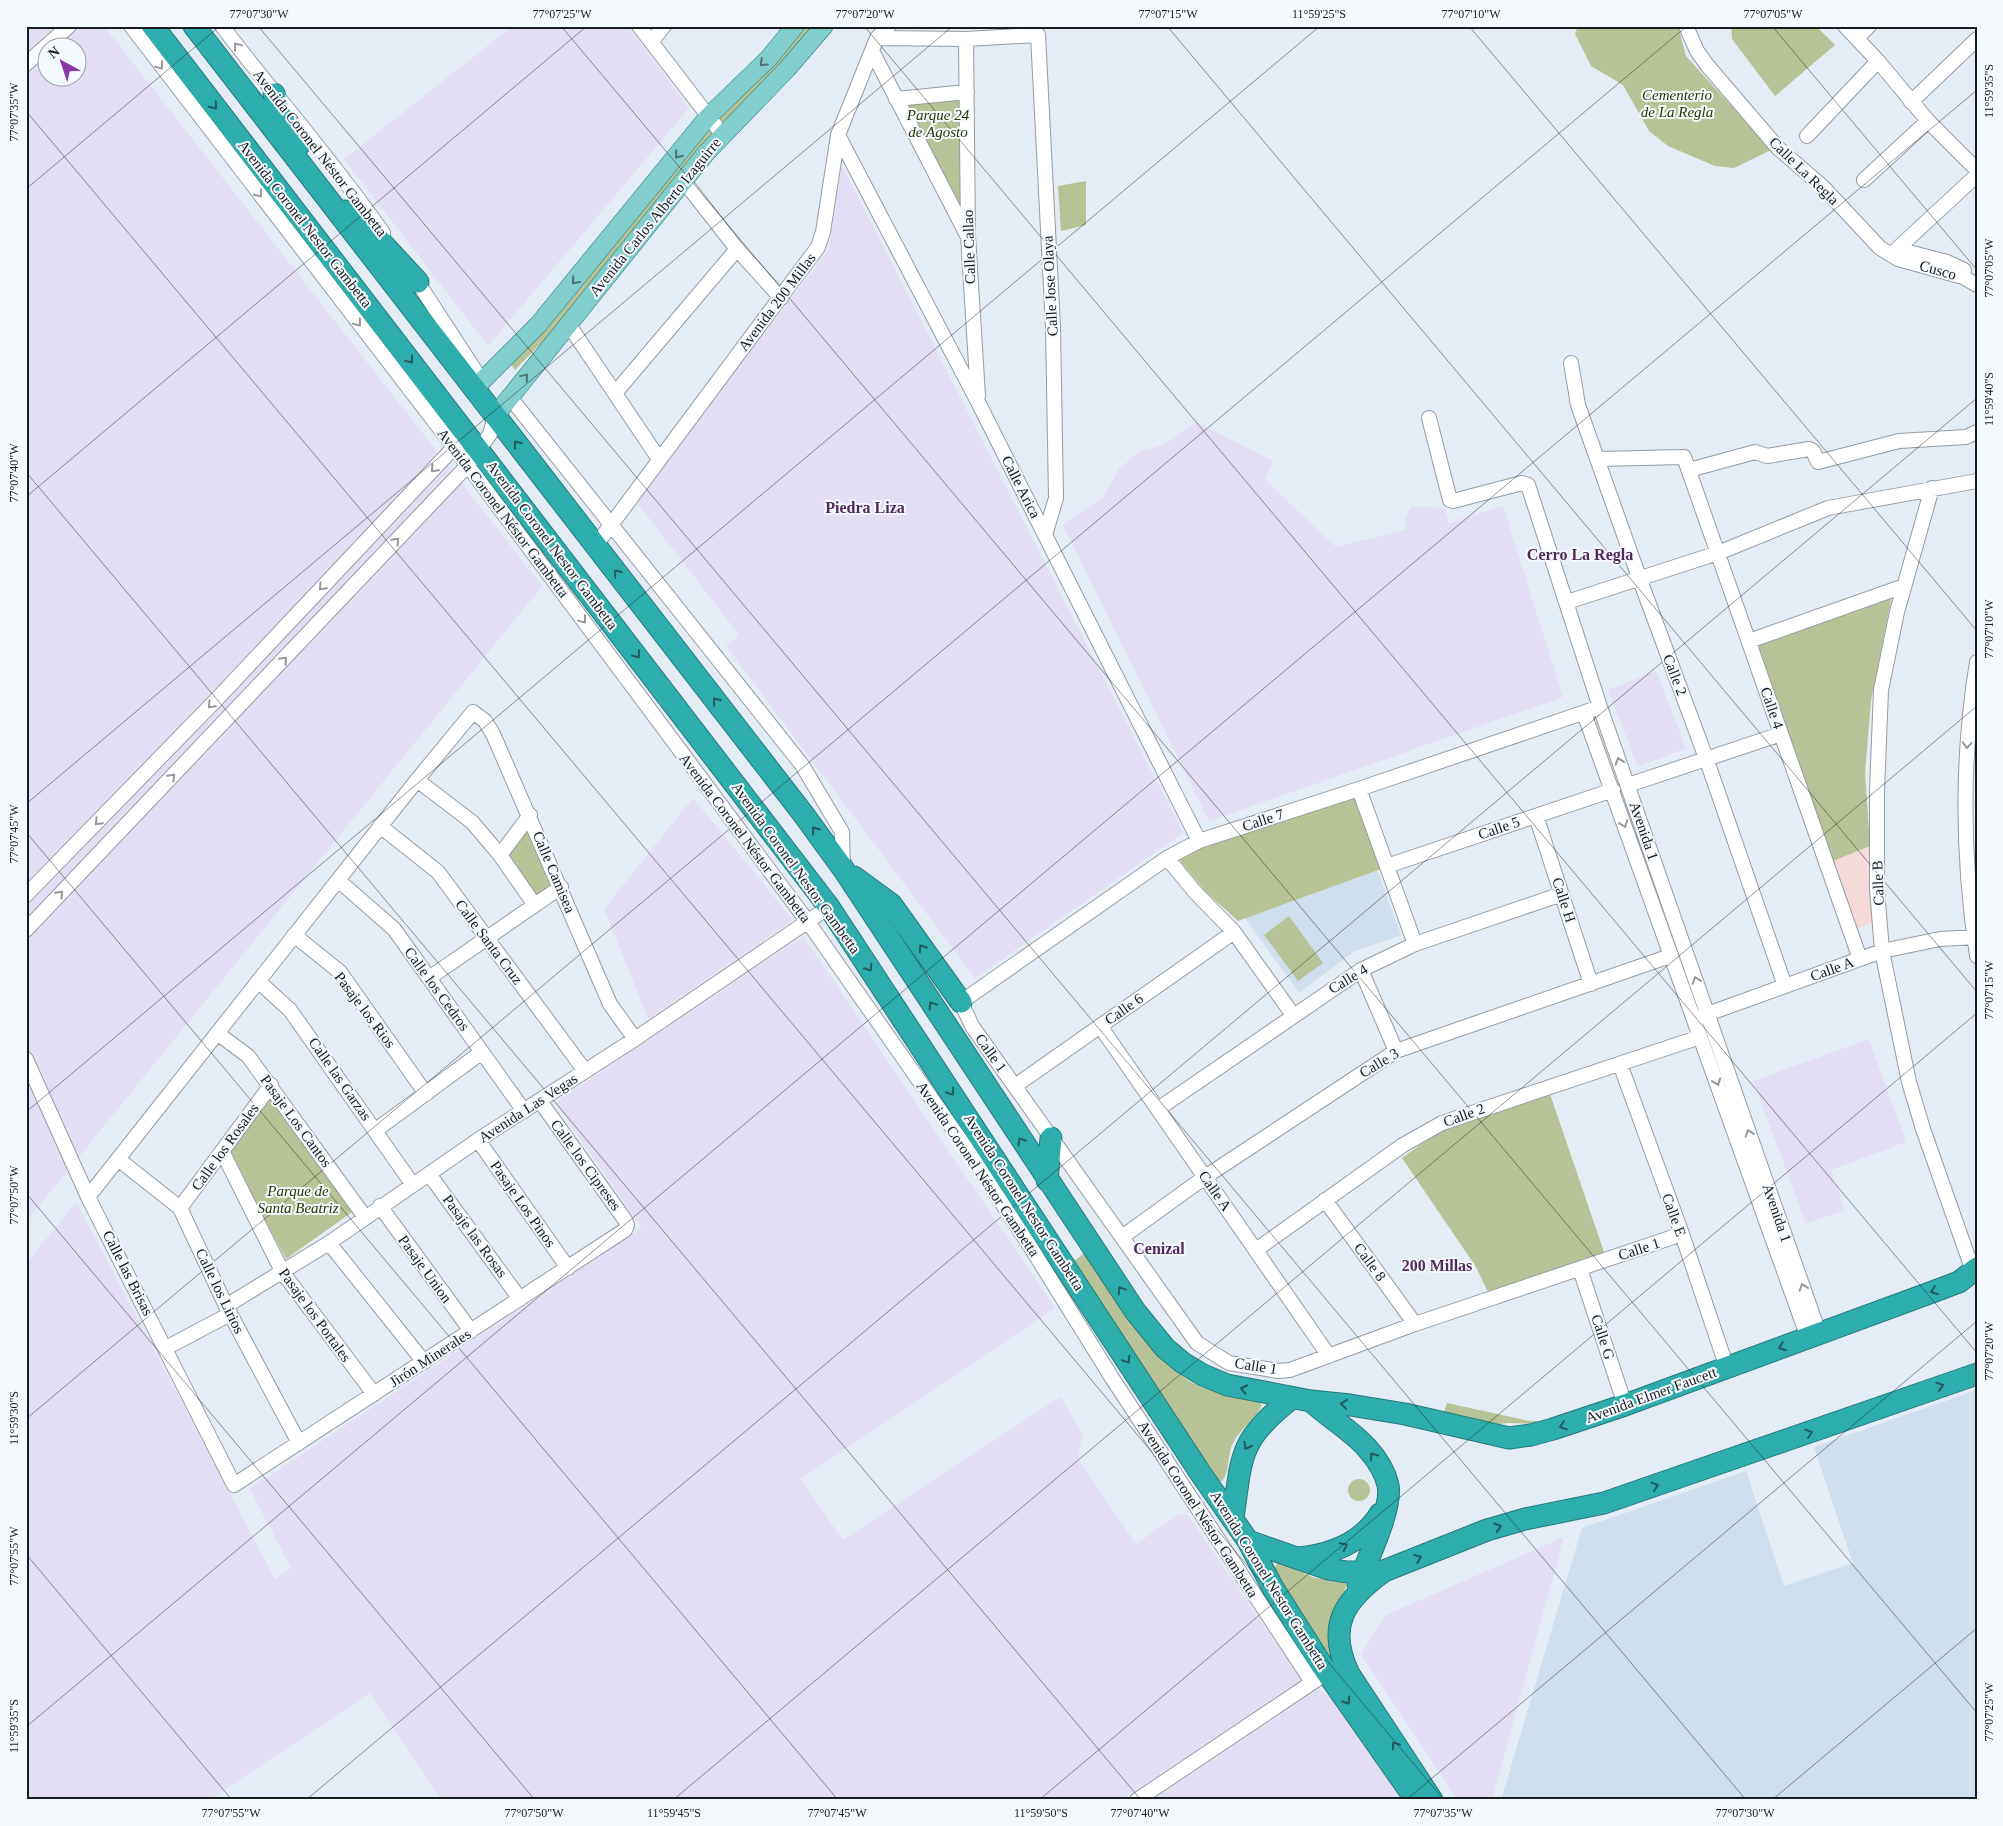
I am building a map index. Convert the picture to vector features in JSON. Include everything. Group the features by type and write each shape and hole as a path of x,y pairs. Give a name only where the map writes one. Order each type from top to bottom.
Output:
{"highway":[{"name":"Avenida Coronel Nestor Gambetta","path":"153,26 460,440 829,907 1196,1466 1248,1540 1320,1677 1416,1800"},
{"name":"Avenida Coronel Nestor Gambetta","path":"194,26 306,174 596,545 844,870 1135,1311 1165,1348 1203,1375 1227,1385 1301,1400"},
{"path":"274,94 278,111 299,145 306,174"},
{"path":"321,192 368,228 418,282"},
{"path":"482,381 495,416"},
{"path":"844,870 891,904 961,1002"},
{"path":"1047,1180 1052,1138"},
{"name":"Avenida Elmer Faucett","path":"1301,1400 1350,1405 1405,1414 1509,1438 1531,1436 1625,1405 1959,1282 1975,1270"},
{"path":"1248,1540 1328,1569 1373,1571 1487,1530 1525,1519 1604,1503 1977,1374"},
{"path":"1233,1518 1238,1472 1247,1443 1271,1415 1301,1400 1367,1448 1384,1472 1388,1486 1388,1501 1369,1559 1373,1571"},
{"path":"1297,1558 1316,1556 1351,1543 1378,1517 1388,1501"},
{"name":"Avenida Coronel Nestor Gambetta","path":"1373,1571 1344,1611 1339,1626 1338,1640 1341,1657 1349,1674 1432,1800"}],"main road":[{"name":"Avenida Carlos Alberto Izaguirre","path":"482,381 538,325 708,117 769,58 795,26"},
{"name":"Avenida Carlos Alberto Izaguirre","path":"495,416 509,396 569,325 683,180 722,134 787,69 824,26"}],"street":[{"path":"26,64 69,26"},
{"name":"Avenida Coronel Néstor Gambetta","path":"131,26 460,440"},
{"name":"Avenida Coronel Néstor Gambetta","path":"222,26 274,94 352,189 418,282 482,381"},
{"path":"639,26 722,134"},
{"path":"651,42 664,26"},
{"name":"Avenida 200 Millas","path":"596,545 818,247 823,232 838,135 874,44 889,26"},
{"name":"Calle La Regla","path":"1686,26 1697,51 1707,65 1778,148 1823,187 1880,248 1898,259"},
{"path":"1869,26 1852,30 1928,121 1974,161"},
{"path":"968,236 896,99 874,44 966,39 1032,31"},
{"name":"Calle Jose Olaya","path":"1032,31 1053,327 1056,498 1045,535"},
{"name":"Calle Callao","path":"966,39 968,236 978,402"},
{"path":"1911,102 1977,39"},
{"path":"1807,136 1878,61"},
{"path":"896,99 967,92"},
{"path":"1864,180 1928,121"},
{"name":"Calle Arica","path":"838,135 978,402 1199,841"},
{"path":"1977,175 1897,249 1947,262 1977,275"},
{"path":"683,180 737,249 781,298"},
{"path":"616,392 737,249"},
{"name":"Cusco","path":"1898,259 1963,277 1977,285"},
{"path":"569,325 616,392 659,459"},
{"name":"Calle 2","path":"1571,363 1578,405 1706,758 1785,986"},
{"path":"960,368 976,364"},
{"path":"509,396 802,765 842,832 844,870"},
{"path":"26,930 474,457 490,434 495,416"},
{"name":"Avenida 1","path":"1429,418 1447,497 1450,500 1453,502 1522,483 1528,485 1600,707 1708,1014 1813,1335"},
{"path":"1598,459 1687,463 1755,452 1766,456 1809,449 1813,451 1818,462 1899,442 1966,437 1977,432"},
{"path":"26,895 216,700 460,440"},
{"name":"Avenida Coronel Néstor Gambetta","path":"474,457 808,922 977,1165 1112,1378 1320,1677"},
{"name":"Calle 4","path":"1687,463 1860,959"},
{"path":"1567,602 1640,580 1718,553 1828,508 1932,488 1977,482"},
{"name":"Calle B","path":"1932,488 1896,614 1881,690 1877,791 1878,889 1882,951 1909,1082 1975,1270"},
{"path":"1029,503 1041,506 1056,498"},
{"path":"350,557 367,572"},
{"path":"1749,641 1904,586"},
{"path":"1977,662 1968,722 1964,799 1967,876 1977,956"},
{"name":"Calle 7","path":"961,1002 1167,858 1199,841 1600,707"},
{"name":"Calle Camisea","path":"416,780 469,715 473,712 478,714 494,734 610,1004 635,1039"},
{"name":"Avenida 1","path":"1584,713 1693,1019 1813,1335"},
{"path":"1628,785 1781,734"},
{"path":"88,1197 416,780 472,822 500,855 534,904"},
{"path":"1359,789 1415,944"},
{"name":"Calle 5","path":"1387,866 1612,790"},
{"path":"500,855 530,815"},
{"name":"Calle H","path":"1536,816 1591,984"},
{"name":"Calle Santa Cruz","path":"380,826 438,872 585,1071"},
{"path":"1167,858 1195,892 1234,932 1293,1015"},
{"name":"Calle los Cedros","path":"338,880 394,929 524,1111"},
{"path":"429,978 561,887"},
{"name":"Calle 4","path":"1158,1109 1361,970 1415,944 1562,894"},
{"name":"Avenida Las Vegas","path":"166,1348 228,1310 329,1243 478,1140 540,1102 635,1039 829,907"},
{"name":"Calle 6","path":"1015,1086 1234,932"},
{"name":"Pasaje los Rios","path":"294,935 340,972 426,1094"},
{"name":"Calle A","path":"1693,1019 1882,951 1940,939 1975,937"},
{"name":"Calle 3","path":"1122,1237 1205,1177 1396,1051 1670,956"},
{"path":"1361,970 1396,1051"},
{"name":"Calle las Garzas","path":"258,981 290,1010 413,1185"},
{"name":"Calle 1","path":"961,1002 972,1026 1197,1343 1229,1363 1280,1371 1329,1356 1416,1324 1682,1234"},
{"name":"Calle A","path":"1100,1026 1329,1356"},
{"name":"Pasaje Los Cantos","path":"217,1033 248,1056 365,1218"},
{"name":"Calle 2","path":"1256,1250 1403,1145 1442,1122 1700,1037"},
{"path":"376,1130 482,1052"},
{"name":"Calle las Brisas","path":"26,1059 88,1197 234,1485"},
{"name":"Calle E","path":"1620,1064 1682,1234 1726,1368"},
{"name":"Calle los Rosales","path":"180,1208 270,1085"},
{"name":"Calle los Cipreses","path":"540,1102 625,1220 627,1225 625,1230"},
{"name":"Pasaje Los Pinos","path":"478,1140 568,1268"},
{"name":"Pasaje los Portales","path":"222,1151 283,1273 374,1394"},
{"name":"Calle los Lirios","path":"118,1159 180,1208 228,1310 299,1443"},
{"name":"Pasaje las Rosas","path":"429,1174 520,1298"},
{"name":"Calle 8","path":"1325,1200 1416,1324"},
{"name":"Pasaje Union","path":"380,1206 471,1331"},
{"name":"Jirón Minerales","path":"234,1485 625,1230"},
{"path":"329,1243 424,1362"},
{"name":"Calle G","path":"1580,1269 1625,1405"},
{"path":"1137,1800 1320,1677"}],"shaded area":[{"path":"26,26 104,26 542,586 26,1222"},
{"path":"513,26 628,26 689,108 488,346 344,159"},
{"path":"842,166 1183,833 975,978 726,646 739,635 636,501 829,249"},
{"path":"1196,422 1273,461 1265,480 1336,547 1406,530 1405,519 1412,506 1445,508 1449,523 1503,506 1563,697 1209,821 1063,525 1103,498 1119,469 1139,452 1164,445"},
{"path":"1656,671 1686,748 1638,767 1608,690"},
{"path":"693,798 793,920 648,1019 604,909"},
{"path":"1870,846 1872,922 1857,929 1833,861"},
{"path":"1377,870 1401,935 1355,951 1299,993 1245,918"},
{"path":"803,936 1055,1308 800,1479 843,1540 1060,1397 1083,1434 1078,1459 1136,1544 1178,1515 1188,1515 1301,1680 1121,1800 442,1800 370,1693 209,1800 26,1800 26,1264 76,1202 275,1579 291,1568 250,1489 642,1228 555,1103"},
{"path":"1869,1039 1906,1142 1831,1170 1845,1210 1806,1224 1753,1081"},
{"path":"1977,1390 1977,1800 1501,1800 1582,1528 1746,1471 1784,1586 1853,1563 1814,1447"},
{"path":"1564,1537 1492,1800 1458,1800 1361,1654 1386,1615"},
{"path":"1318,1689 1331,1698 1402,1800 1153,1800"}],"green space":[{"path":"803,26 815,26 550,334 515,370 510,363 699,137"},
{"name":"Cementerio de La Regla","path":"1578,26 1678,26 1686,56 1771,150 1734,168 1715,166 1668,146 1649,131 1623,85 1591,66 1575,34"},
{"path":"1731,26 1816,26 1835,45 1775,96 1732,39"},
{"name":"Parque 24 de Agosto","path":"957,98 960,100 962,206 960,209 904,101"},
{"path":"1086,181 1086,225 1061,231 1058,186"},
{"path":"1892,595 1871,701 1865,772 1870,846 1833,861 1757,642"},
{"path":"1353,793 1381,869 1238,921 1206,892 1176,856"},
{"path":"528,825 552,887 534,896 503,852"},
{"path":"1289,916 1323,963 1298,981 1264,935"},
{"path":"1550,1094 1605,1255 1488,1292 1476,1267 1402,1158 1438,1132"},
{"name":"Parque de Santa Beatriz","path":"269,1096 355,1210 286,1259 227,1151"},
{"path":"1085,1253 1132,1324 1159,1357 1174,1371 1191,1382 1207,1389 1257,1401 1262,1405 1233,1443 1225,1477 1222,1481 1216,1481 1074,1261"},
{"path":"1447,1403 1529,1421 1543,1421 1587,1409 1540,1424 1509,1423 1488,1425 1443,1415"},
{"path":"1355,1479 1363,1479 1370,1486 1370,1494 1363,1501 1355,1501 1348,1494 1348,1486"},
{"path":"1278,1562 1315,1578 1345,1583 1347,1585 1331,1620 1339,1671 1305,1622 1274,1570"}],"district":[{"name":"Piedra Liza","path":"865,507"},
{"name":"Cerro La Regla","path":"1580,554"},
{"name":"Cenizal","path":"1159,1248"},
{"name":"200 Millas","path":"1437,1265"}]}
